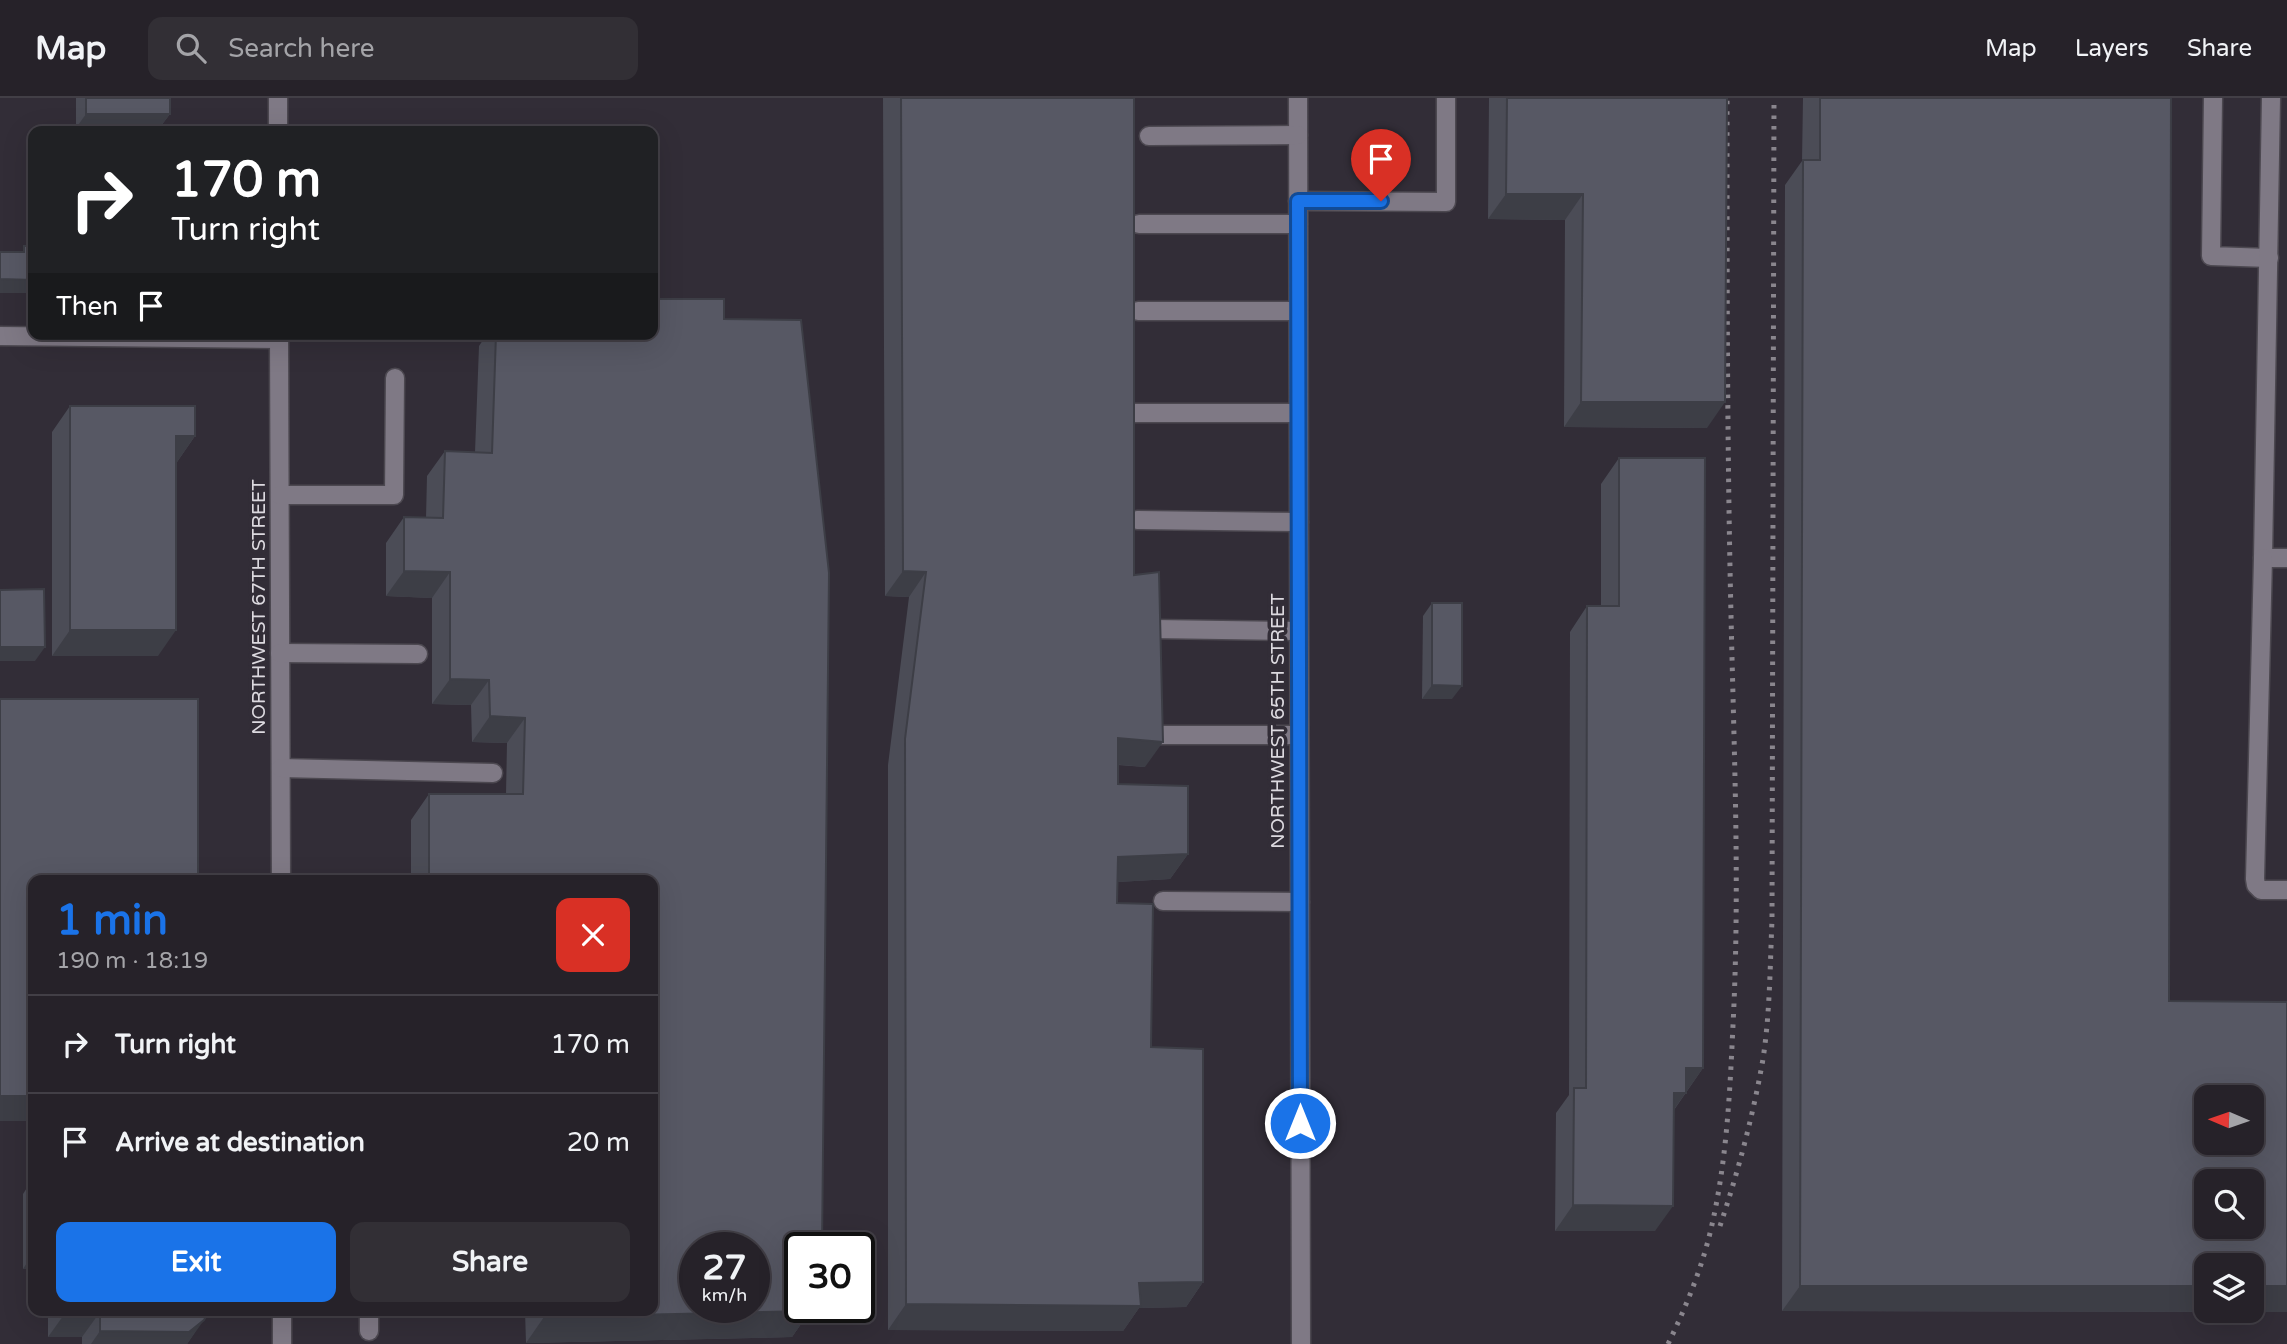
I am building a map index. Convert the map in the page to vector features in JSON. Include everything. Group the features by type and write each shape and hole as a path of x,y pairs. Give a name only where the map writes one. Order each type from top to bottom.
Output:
{"street":[{"path":"278,98 278,126"},
{"name":"NORTHWEST 65TH STREET","path":"1297,98 1301,1344"},
{"path":"1298,201 1446,202 1446,98"},
{"path":"2213,98 2211,256 2269,258"},
{"path":"2271,98 2255,879 2256,886 2261,890 2287,890"},
{"path":"1149,136 1298,135"},
{"path":"1139,224 1298,224"},
{"path":"1138,311 1298,311"},
{"path":"0,336 28,336"},
{"name":"NORTHWEST 67TH STREET","path":"279,340 281,875"},
{"path":"280,495 394,495 395,377"},
{"path":"1135,413 1298,414"},
{"path":"1137,520 1299,522"},
{"path":"2263,558 2287,558"},
{"path":"1154,629 1298,631"},
{"path":"280,653 418,654"},
{"path":"1154,735 1299,735"},
{"path":"281,768 493,773"},
{"path":"1163,901 1300,902"},
{"path":"282,1316 282,1344"},
{"path":"369,1316 369,1331"}],"building":[{"path":"86,98 170,98 170,114 86,114"},
{"path":"901,98 1134,98 1134,575 1159,572 1163,742 1118,738 1118,784 1188,786 1188,854 1118,857 1117,903 1153,904 1151,1047 1203,1049 1203,1282 1139,1283 1141,1306 906,1304 905,739 926,572 903,571"},
{"path":"1507,98 1727,98 1725,402 1581,402 1583,194 1506,194"},
{"path":"1820,98 2171,98 2169,1001 2287,1002 2287,1286 2264,1286 2264,1253 2194,1253 2194,1286 1800,1286 1803,160 1820,160"},
{"path":"24,246 28,246 28,280 0,279 0,252 24,252"},
{"path":"658,299 724,299 724,319 801,320 829,573 822,1232 784,1232 784,1312 770,1312 770,1232 679,1232 679,1314 658,1314 658,875 429,875 429,794 523,794 525,718 490,716 489,680 450,679 450,572 404,571 404,517 443,518 445,451 492,453 496,340 658,340"},
{"path":"70,406 195,406 195,436 176,436 176,630 70,630"},
{"path":"1619,458 1705,458 1703,1068 1686,1068 1686,1093 1674,1093 1673,1206 1573,1205 1574,1088 1586,1088 1587,606 1619,606"},
{"path":"44,589 45,647 0,647 0,590"},
{"path":"1432,603 1462,603 1462,686 1432,685"},
{"path":"0,699 198,699 198,875 28,875 28,1096 0,1096"},
{"path":"100,1316 206,1316 189,1332 100,1331"}],"railway":[{"path":"1668,1344 1694,1283 1713,1220 1725,1147 1732,1049 1736,872 1729,486 1727,98"},
{"path":"1720,1226 1755,1102 1763,1059 1769,990 1772,920 1774,98"}],"route":[{"path":"1300,1123 1298,201 1381,201"}]}
